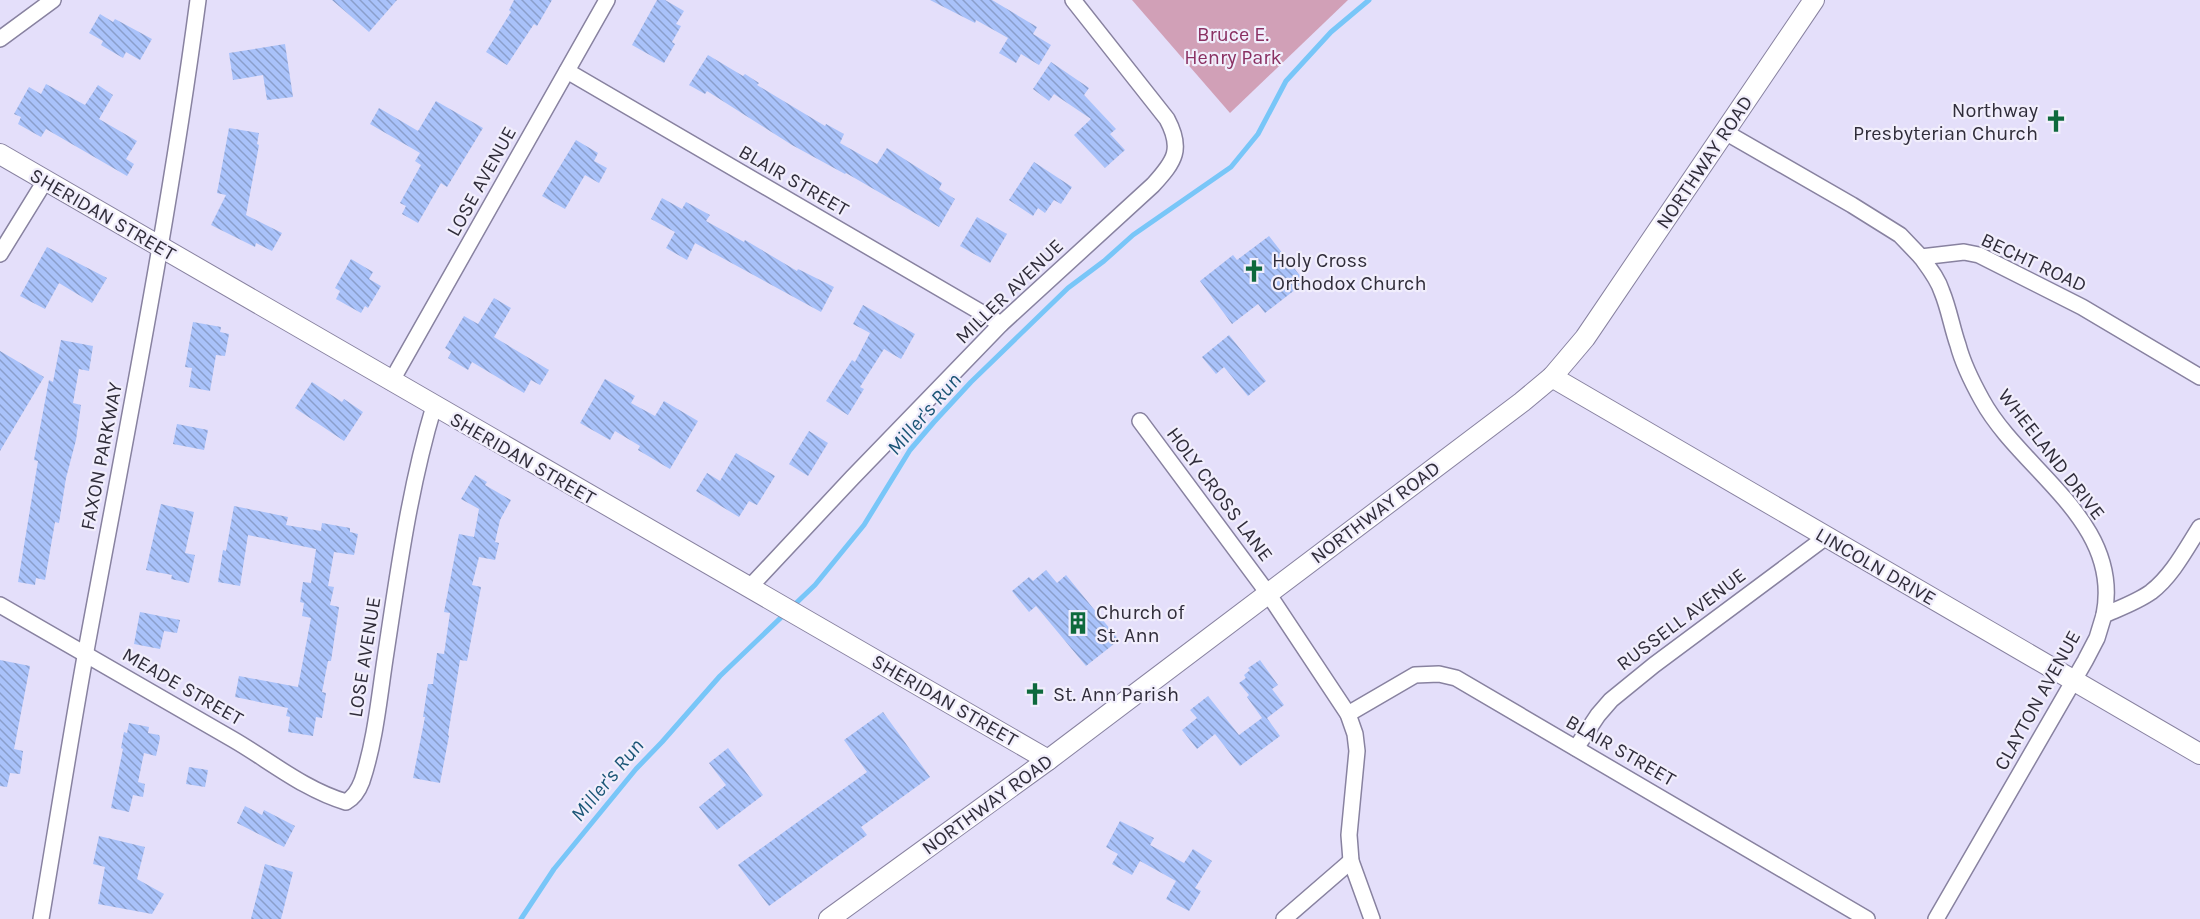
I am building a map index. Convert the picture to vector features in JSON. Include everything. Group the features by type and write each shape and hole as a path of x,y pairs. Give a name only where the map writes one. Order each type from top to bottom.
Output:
{"street":[{"path":"0,39 53,0"},
{"name":"FAXON PARKWAY","path":"41,919 86,654 161,248 183,113 198,0"},
{"name":"LOSE AVENUE","path":"391,382 607,0"},
{"name":"MILLER AVENUE","path":"749,588 1001,324 1169,168 1174,157 1176,143 1174,132 1167,119 1073,0"},
{"name":"NORTHWAY ROAD","path":"829,919 1048,760 1552,377 1585,338 1814,0"},
{"name":"BLAIR STREET","path":"567,71 1001,324"},
{"path":"1725,132 1900,235 1921,257"},
{"name":"SHERIDAN STREET","path":"0,154 1048,760"},
{"path":"0,254 45,181"},
{"name":"BECHT ROAD","path":"1921,257 1964,252 1979,255 2082,307 2200,377"},
{"name":"WHEELAND DRIVE","path":"1921,257 1942,292 1958,347 1982,401 2001,427 2085,524 2102,562 2106,588 2104,615"},
{"name":"LINCOLN DRIVE","path":"1552,377 2200,754"},
{"name":"LOSE AVENUE","path":"345,802 351,799 361,783 373,738 410,503 419,456 434,406"},
{"name":"HOLY CROSS LANE","path":"1140,421 1267,592"},
{"name":"CLAYTON AVENUE","path":"1936,919 2097,638 2104,615 2154,590 2172,569 2200,527"},
{"name":"RUSSELL AVENUE","path":"1576,748 1611,700 1654,665 1826,537"},
{"path":"1267,592 1348,714 1355,734 1357,751 1349,835 1352,861 1372,919"},
{"name":"MEADE STREET","path":"0,605 302,782 332,798 345,802"},
{"name":"BLAIR STREET","path":"1348,714 1415,675 1439,674 1464,683 1867,919"},
{"path":"1284,919 1352,861"}],"green space":[{"name":"Bruce E. Henry Park","path":"1132,0 1348,0 1230,113"}],"building":[{"path":"332,0 397,0 369,32"},
{"path":"514,0 552,0 537,26 534,24 507,65 486,52 511,12 509,10"},
{"path":"657,0 665,0 684,11 676,24 681,26 672,42 675,44 664,63 632,45"},
{"path":"930,0 992,0 1037,27 1033,34 1051,45 1039,65 1021,54 1016,63 999,53 1008,38 976,20 975,23"},
{"path":"100,14 113,22 115,19 152,39 140,60 126,52 123,58 101,45 103,41 89,33"},
{"path":"285,44 293,97 267,100 263,75 233,80 229,53"},
{"path":"708,55 743,76 745,74 759,83 757,85 825,126 826,124 844,134 840,143 877,164 887,148 942,183 939,189 955,199 939,227 846,173 792,145 707,91 705,94 689,85"},
{"path":"1051,62 1089,88 1084,95 1116,129 1110,134 1125,150 1105,168 1074,135 1091,119 1054,94 1049,101 1033,89"},
{"path":"46,84 85,105 98,85 113,95 99,119 137,141 126,159 134,164 127,176 46,129 41,137 18,124 21,117 14,114 29,87 41,94"},
{"path":"436,101 483,128 447,187 441,183 418,223 402,214 406,206 400,203 421,165 415,161 420,153 370,124 379,108 418,131"},
{"path":"229,128 259,133 257,144 259,145 246,215 282,233 272,251 256,243 255,247 211,225 226,195 217,193"},
{"path":"576,140 598,153 594,161 607,168 599,183 585,175 565,209 542,196"},
{"path":"1034,162 1072,187 1061,204 1054,200 1045,213 1038,208 1033,216 1009,200"},
{"path":"662,198 682,209 686,202 710,215 706,221 744,242 745,240 797,271 798,269 834,287 821,312 695,243 687,260 666,248 675,232 651,219"},
{"path":"977,217 1007,234 990,263 960,246"},
{"name":"Holy Cross Orthodox Church","path":"1269,236 1305,282 1265,313 1258,304 1232,324 1200,281 1233,255 1237,260"},
{"path":"47,247 107,278 92,303 59,283 45,309 20,296"},
{"path":"351,259 373,272 369,279 381,286 368,308 365,306 361,313 336,299 340,291 335,288"},
{"path":"494,298 511,308 494,337 549,370 540,385 531,380 524,393 472,362 468,370 448,358 451,352 445,348 464,316 478,324"},
{"path":"863,305 915,334 901,359 884,349 860,387 864,389 848,415 826,401 852,360 855,362 870,333 853,324"},
{"path":"193,322 221,327 220,332 229,334 225,356 216,355 210,391 189,387 192,368 185,367"},
{"path":"1229,335 1266,381 1248,396 1224,367 1216,374 1202,357"},
{"path":"61,340 93,346 89,371 79,369 73,403 81,405 59,523 55,522 45,580 36,578 35,585 18,582 38,461 34,460 49,380 53,382"},
{"path":"0,351 44,377 0,451"},
{"path":"605,379 635,396 631,403 655,416 664,401 698,421 670,469 638,450 640,446 615,431 610,440 580,423"},
{"path":"312,382 342,402 344,399 363,412 344,441 295,408"},
{"path":"177,424 208,430 204,450 173,444"},
{"path":"809,431 828,443 808,476 789,464"},
{"path":"736,453 775,476 757,505 749,501 739,517 696,491 707,473 720,481"},
{"path":"475,475 487,482 485,485 511,500 500,520 495,542 499,543 495,560 479,557 472,585 481,587 467,661 460,660 440,783 413,778 425,717 423,717 428,684 433,684 437,653 444,654 450,613 444,612 459,534 474,537 479,509 461,499"},
{"path":"161,504 194,512 185,553 195,555 189,583 171,579 172,575 146,570"},
{"path":"234,506 288,517 286,525 321,531 322,523 350,528 350,532 358,534 354,555 334,552 328,586 334,587 330,605 339,607 331,661 328,661 322,692 326,693 322,718 316,717 313,736 288,732 290,717 286,716 288,708 235,697 239,676 298,687 311,618 302,616 304,603 300,602 303,582 311,583 316,549 248,535 240,586 218,582"},
{"name":"Church of St. Ann","path":"1046,570 1057,583 1066,575 1119,640 1086,666 1036,606 1029,612 1012,591 1029,577 1033,581"},
{"path":"140,612 180,620 177,633 164,631 160,649 134,644"},
{"path":"0,660 30,666 14,749 23,751 20,774 10,773 7,787 0,786"},
{"path":"1260,660 1278,685 1272,689 1284,705 1267,718 1280,736 1240,766 1215,734 1197,749 1182,730 1197,718 1190,710 1208,696 1239,735 1262,718 1239,683 1246,678 1244,675 1250,670 1248,668"},
{"path":"883,712 930,777 861,827 867,835 769,906 738,865 867,772 844,740"},
{"path":"129,723 149,727 148,733 159,735 160,738 156,756 144,753 138,782 145,784 143,797 133,795 129,812 111,808 123,749 121,748 124,732 127,733"},
{"path":"728,748 763,795 717,830 699,807 726,785 709,763"},
{"path":"189,767 208,770 205,787 186,784"},
{"path":"245,806 262,815 264,810 295,826 284,847 237,823"},
{"path":"1120,821 1154,838 1150,845 1184,863 1193,849 1212,861 1195,888 1201,891 1189,911 1166,899 1176,881 1140,861 1132,875 1112,864 1118,854 1106,847"},
{"path":"99,836 145,847 137,879 164,894 152,914 98,904 105,867 93,864"},
{"path":"265,864 293,872 281,919 251,919"}],"waterway":[{"name":"Miller's Run","path":"521,919 554,869 636,769 720,676 815,585 864,525 910,450 934,422 971,382 1068,288 1104,261 1133,235 1231,167 1258,134 1286,81 1331,32 1369,0"}],"place":[{"name":"Northway Presbyterian Church","path":"2056,121"},
{"name":"Holy Cross Orthodox Church","path":"1254,271"},
{"name":"Church of St. Ann","path":"1078,623"},
{"name":"St. Ann Parish","path":"1035,694"}]}
